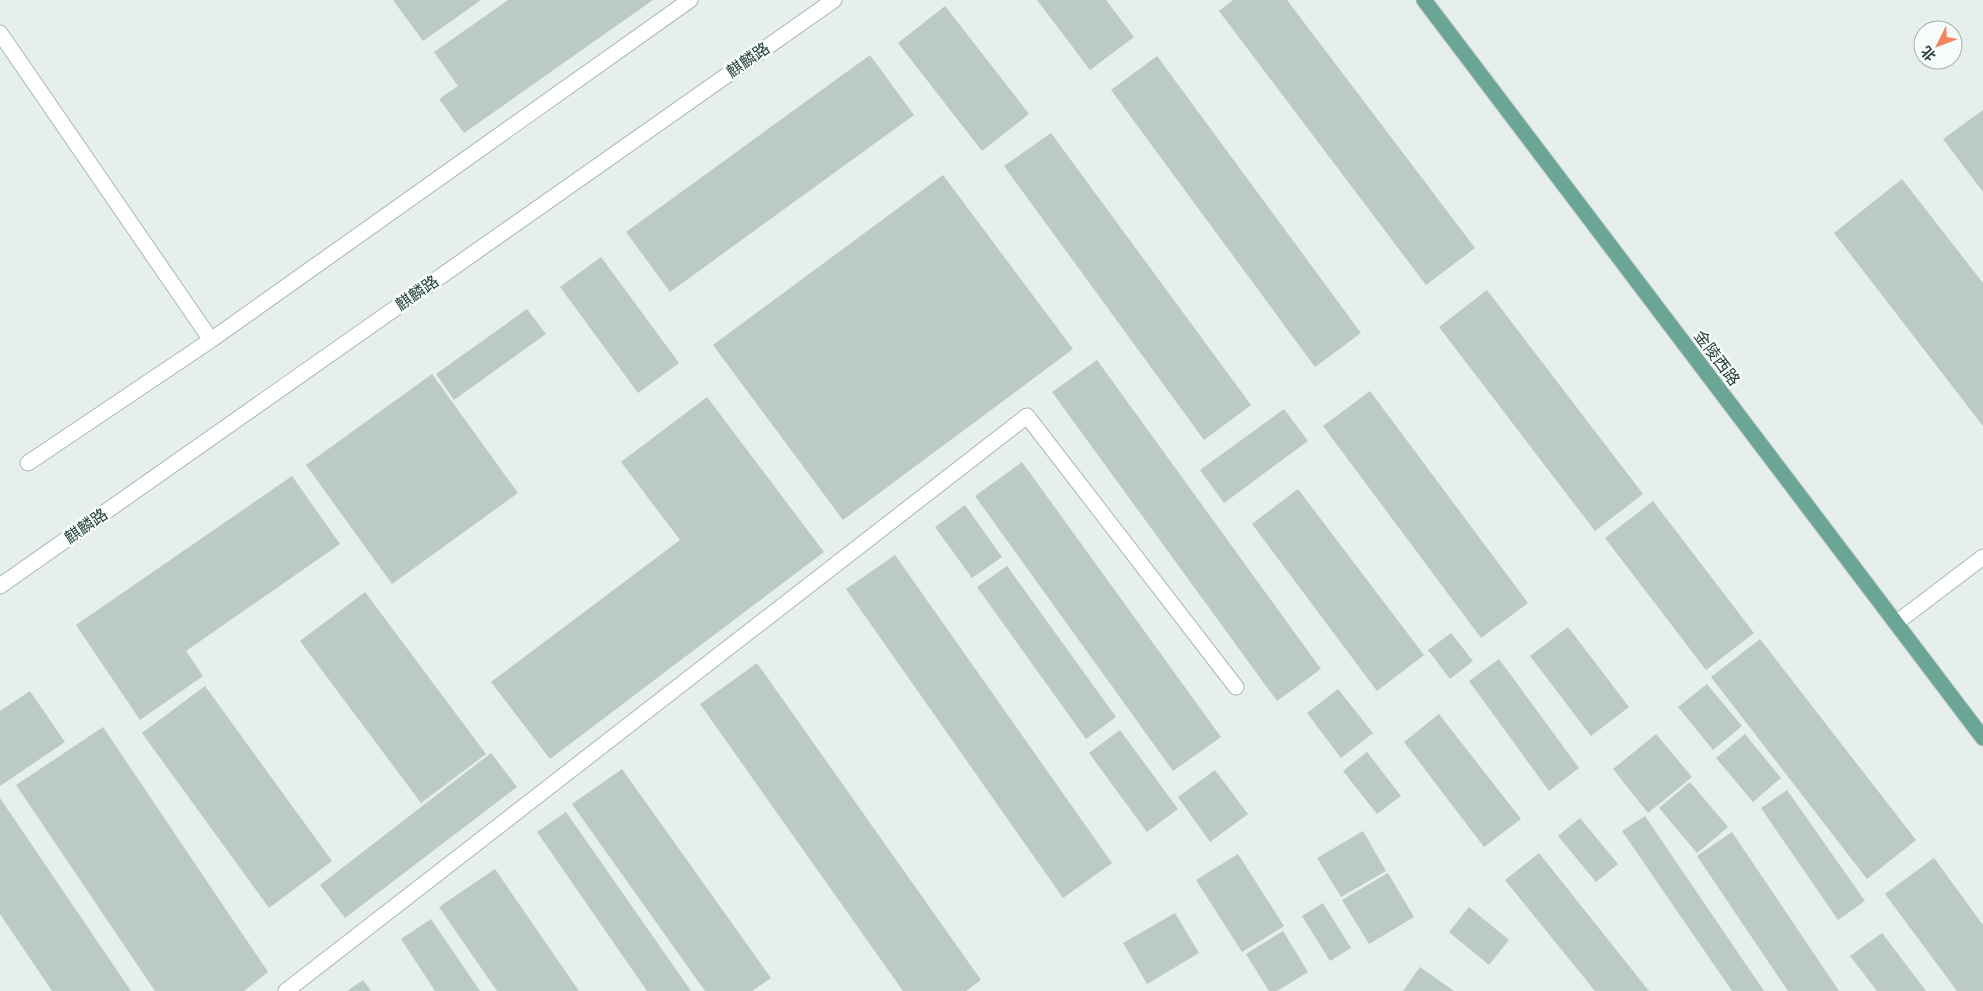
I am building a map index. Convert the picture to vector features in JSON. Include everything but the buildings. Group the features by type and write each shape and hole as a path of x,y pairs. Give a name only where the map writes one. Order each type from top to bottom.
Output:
{"main road":[{"name":"金陵西路","path":"1424,0 1983,738"}],"street":[{"path":"28,463 211,340 690,0"},
{"name":"麒麟路","path":"0,586 825,2"},
{"path":"0,34 211,340"},
{"path":"286,991 1027,416 1236,688"},
{"path":"1896,623 1983,557"}]}
